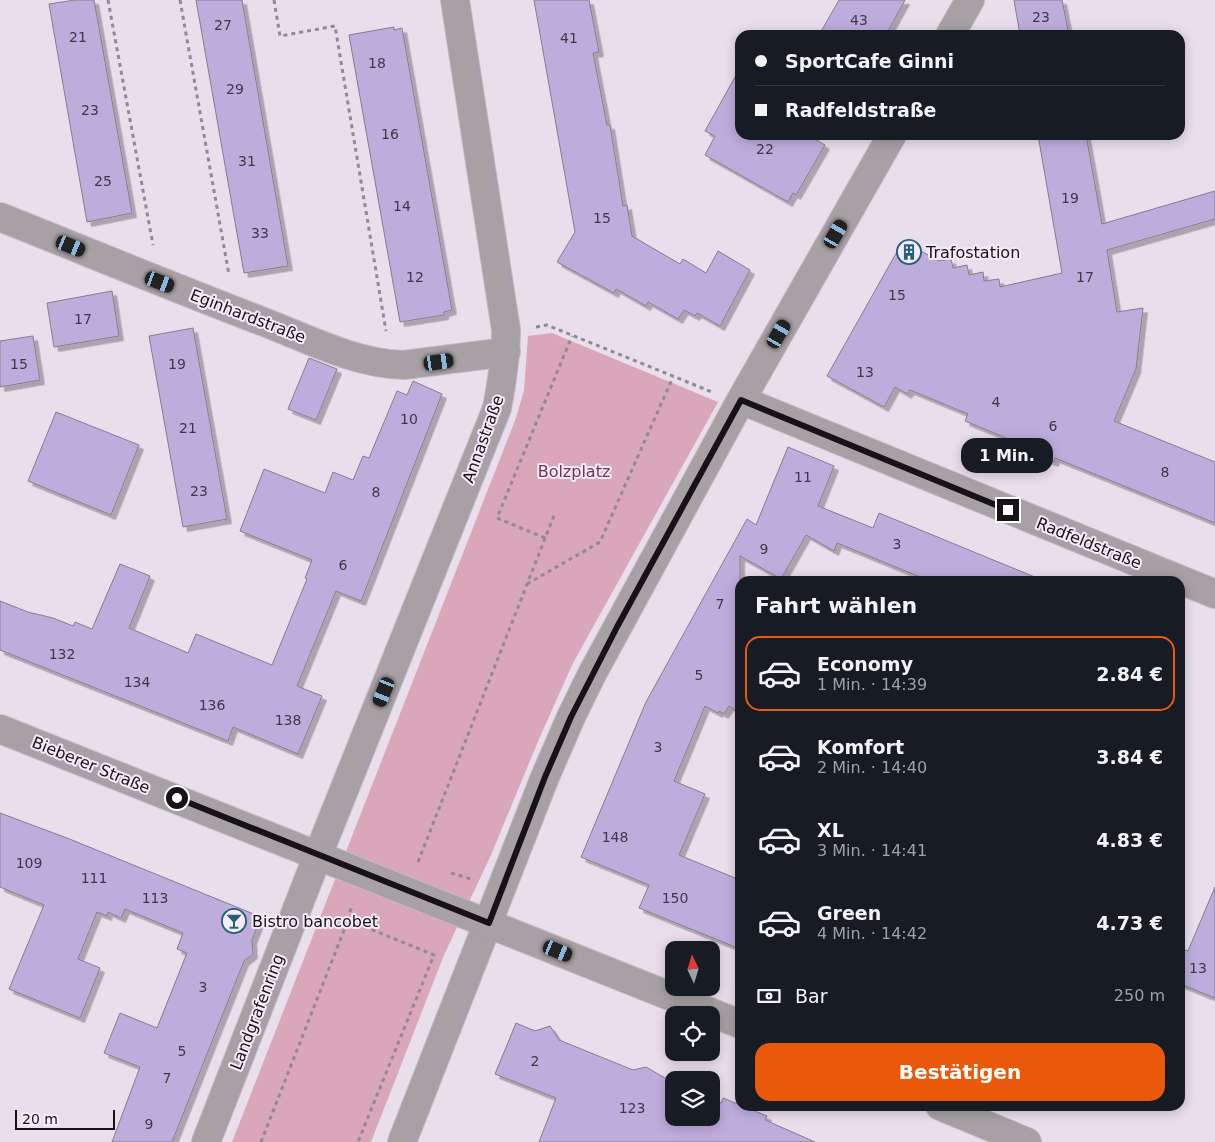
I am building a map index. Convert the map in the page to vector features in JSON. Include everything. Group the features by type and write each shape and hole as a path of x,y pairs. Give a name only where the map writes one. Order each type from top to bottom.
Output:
{"street":[{"name":"Annastraße","path":"318,855 497,408 503,381 506,341 455,0"},
{"path":"953,30 970,0"},
{"path":"402,1142 545,777 588,682 741,400 889,140"},
{"name":"Eginhardstraße","path":"0,217 160,282 342,352 392,365 422,364 506,341"},
{"name":"Radfeldstraße","path":"741,400 1171,576"},
{"name":"Radfeldstraße","path":"1185,582 1215,594"},
{"name":"Bieberer Straße","path":"0,728 735,1022"},
{"name":"Landgrafenring","path":"206,1142 318,855"},
{"path":"952,1111 1027,1142"}],"path":[{"path":"108,0 160,282"},
{"path":"180,0 235,311"},
{"path":"274,0 280,36 336,26 392,365"},
{"path":"506,341 547,325 704,390 741,400"},
{"path":"545,538 498,518 572,336"},
{"path":"527,584 600,542 673,377"},
{"path":"427,865 418,862 555,513"},
{"path":"446,871 502,889"},
{"path":"261,1142 348,920 434,955 358,1142"}],"green space":[{"name":"Bolzplatz","path":"552,333 718,402 573,663 491,855 444,955 371,1142 232,1142 516,418 524,390 528,336"}],"building":[{"path":"75,0 94,0 132,213 87,222 49,4"},
{"path":"196,0 242,0 288,266 244,273"},
{"path":"534,0 589,0 599,52 593,53 607,125 610,125 623,206 627,205 632,236 680,264 683,259 706,273 718,251 750,270 720,326 697,313 695,316 684,310 678,319 648,302 646,306 616,289 614,293 557,262 575,232"},
{"path":"839,0 905,0 889,30 822,30"},
{"path":"1014,0 1062,0 1068,30 1019,30"},
{"path":"394,27 394,30 402,28 452,310 444,312 444,315 400,322 349,35"},
{"path":"735,77 735,140 816,140 825,145 796,195 793,193 788,202 705,155 715,136 705,131"},
{"path":"1039,140 1087,140 1102,224 1215,191 1215,219 1107,250 1117,312 1143,308 1136,369 1114,421 1215,462 1215,523 1055,458 1054,462 1026,451 1028,447 965,421 968,414 910,390 907,394 895,387 884,407 827,376 903,241 939,261 951,259 953,268 967,265 969,275 983,272 984,281 999,279 1000,287 1062,273"},
{"path":"112,291 119,336 54,347 47,303"},
{"path":"193,328 227,519 183,527 149,336"},
{"path":"33,336 40,380 0,387 0,341"},
{"path":"309,358 337,369 316,420 288,409"},
{"path":"413,381 442,394 361,601 336,591 297,686 322,696 298,754 233,727 228,741 0,650 0,601 73,626 75,622 92,629 120,564 150,576 129,628 188,653 196,634 272,665 307,579 305,578 312,560 240,531 264,469 325,493 333,472 353,480 363,456 369,458 397,391 407,395"},
{"path":"56,412 139,445 111,515 28,481"},
{"path":"788,447 834,466 818,506 873,528 879,513 1032,576 918,576 837,543 834,551 806,535 783,576 776,576 740,556 740,576 735,576 735,710 729,706 724,714 705,706 674,781 705,794 679,855 735,878 735,947 639,908 649,885 581,857 646,702 747,519 756,525"},
{"path":"0,813 67,838 261,917 252,940 253,954 244,961 172,1142 112,1142 140,1067 104,1053 120,1013 157,1028 187,953 177,949 183,933 125,909 121,918 108,912 107,916 97,912 78,959 100,968 80,1018 9,989 44,905 0,887"},
{"path":"1215,887 1215,998 1185,986 1185,950 1188,951"},
{"path":"516,1023 535,1031 550,1026 559,1040 633,1070 646,1067 665,1078 665,1126 720,1126 720,1103 723,1098 735,1103 735,1111 755,1111 767,1116 765,1120 815,1142 539,1142 556,1098 495,1074"}],"place":[{"name":"Trafostation","path":"909,252"},
{"name":"Bistro bancobet","path":"234,921"}],"route":[{"path":"177,798 489,923 545,777 571,717 617,627 741,400 1008,510"}]}
